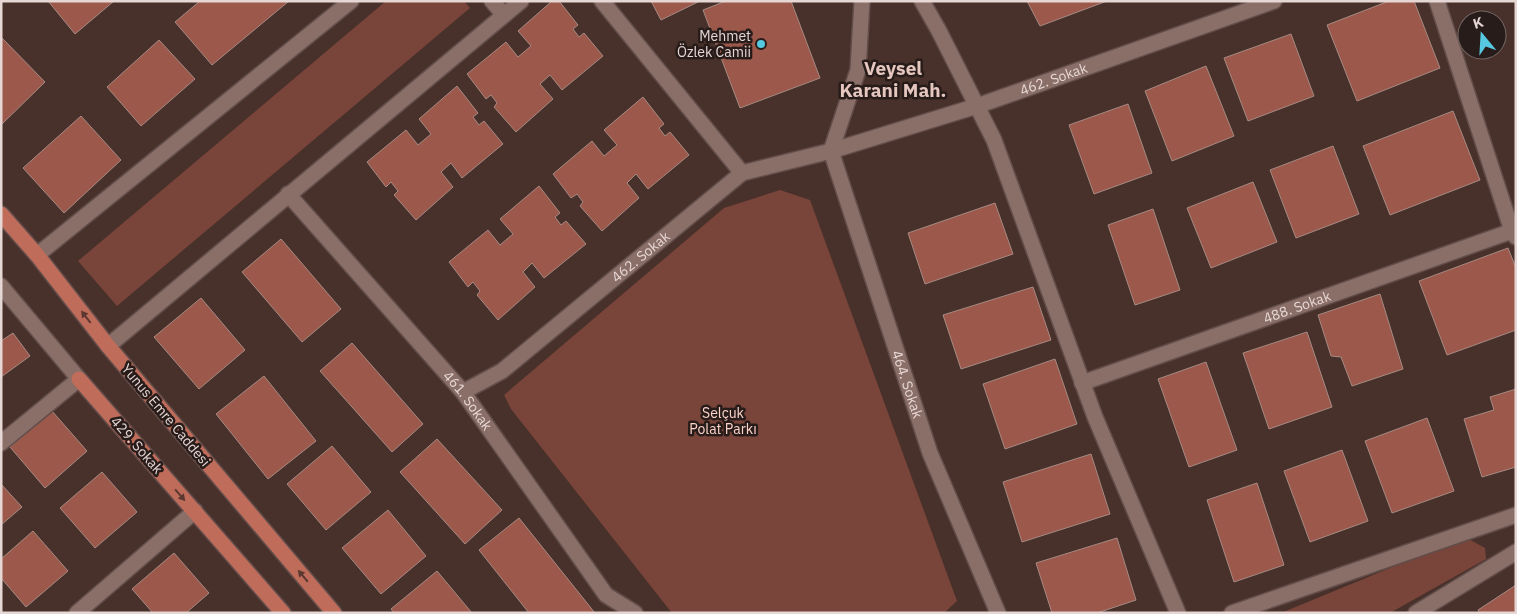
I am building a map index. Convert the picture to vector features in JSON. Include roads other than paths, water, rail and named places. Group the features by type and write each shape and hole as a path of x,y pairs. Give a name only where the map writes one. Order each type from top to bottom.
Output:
{"main road":[{"name":"Yunus Emre Caddesi","path":"1,214 37,255 108,346 334,613"},
{"name":"429. Sokak","path":"79,379 283,613"}],"street":[{"path":"37,255 351,1"},
{"path":"492,1 504,15"},
{"path":"108,346 521,1"},
{"path":"602,1 742,173"},
{"path":"831,151 858,70 862,1"},
{"path":"922,1 994,140 1082,383 1178,613"},
{"name":"462. Sokak","path":"463,392 502,371 742,173 831,151 977,106 1274,1"},
{"path":"1437,1 1514,234"},
{"name":"464. Sokak","path":"831,151 930,453 998,613"},
{"name":"461. Sokak","path":"288,194 463,392 606,595 635,613"},
{"name":"488. Sokak","path":"1082,383 1514,234"},
{"name":"429. Sokak","path":"4,296 79,379"},
{"path":"1,443 79,379"},
{"path":"77,613 195,511"},
{"path":"1232,613 1516,515"},
{"path":"1416,613 1516,552"}],"place":[{"name":"Mehmet Özlek Camii","path":"761,44"}],"district":[{"name":"Veysel Karani Mah.","path":"893,79"}],"park label":[{"name":"Selçuk Polat Parkı","path":"723,422"}]}
